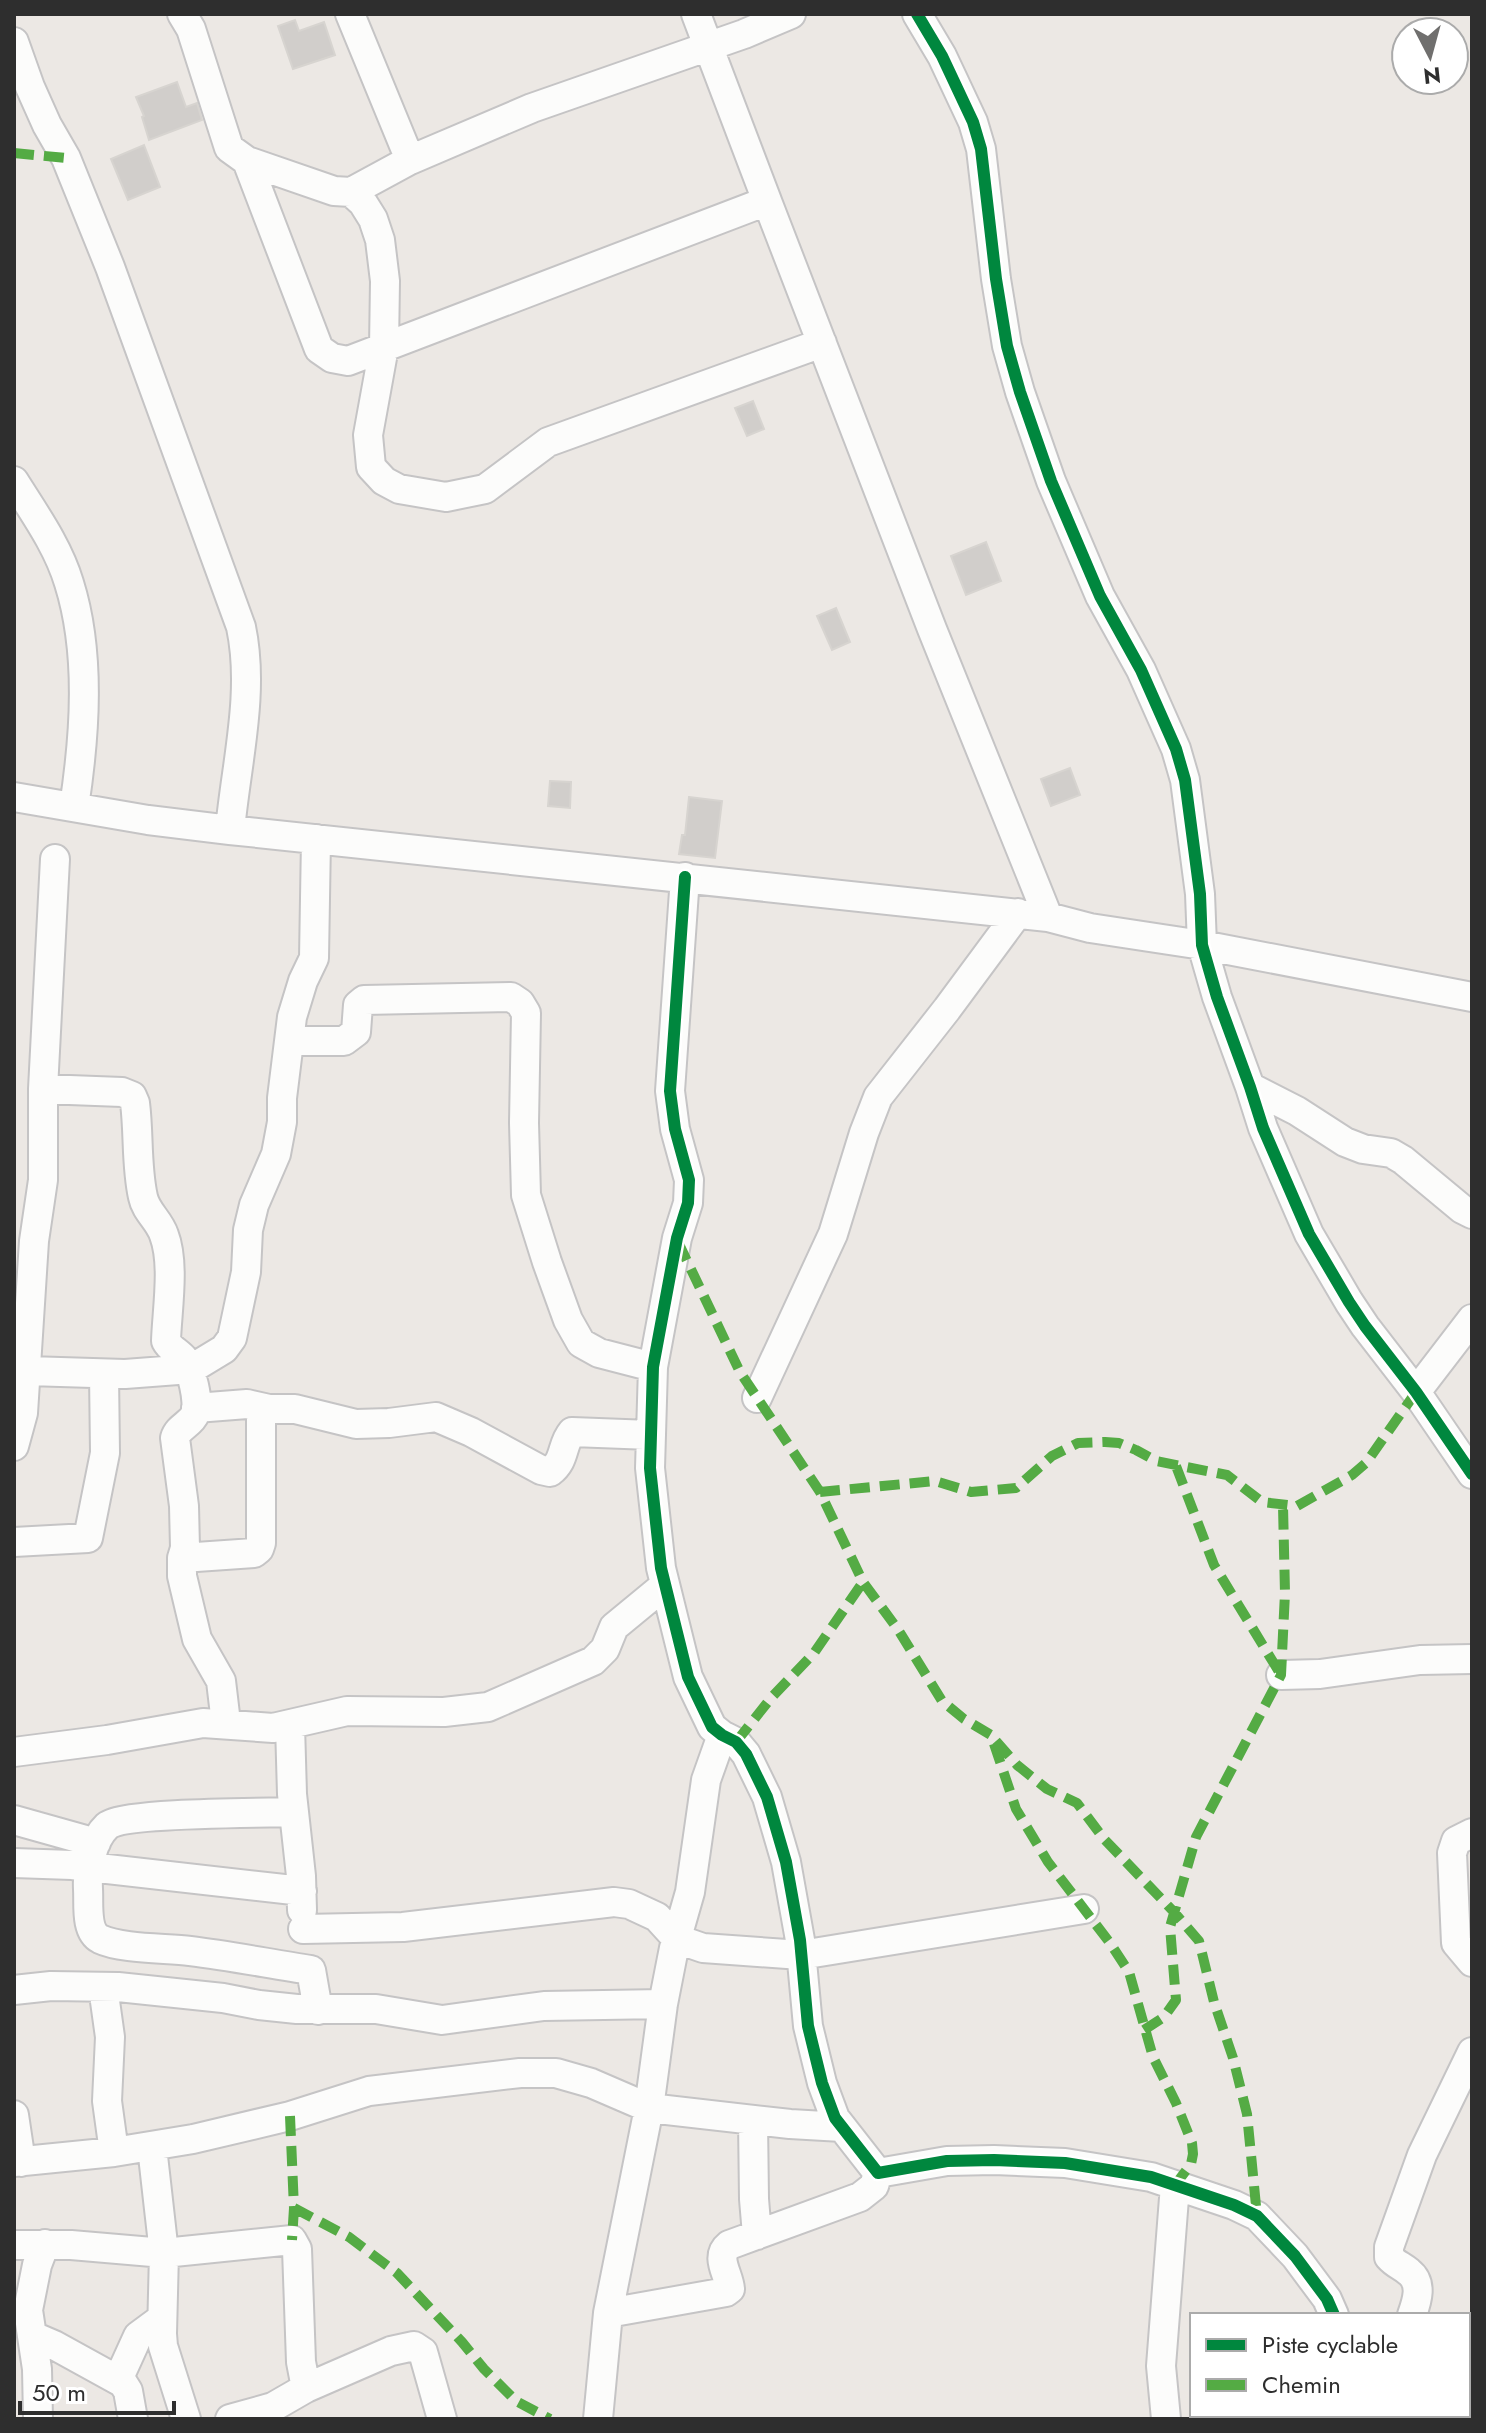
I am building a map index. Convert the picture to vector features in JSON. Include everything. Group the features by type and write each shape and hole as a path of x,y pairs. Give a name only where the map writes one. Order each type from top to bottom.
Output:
{"street":[{"path":"182,14 191,29 229,148 247,161 334,191 351,192 410,160 532,108 708,47 791,14"},
{"path":"350,14 410,160"},
{"path":"696,14 932,629 1048,917"},
{"path":"917,14 942,56 973,122 981,149 1007,346 1051,481 1100,596 1141,670 1176,749 1185,780 1200,894 1202,945 1271,1150 1309,1234 1365,1326 1416,1392 1472,1474"},
{"path":"14,42 30,87 66,158 110,267 241,627 247,654 230,830"},
{"path":"247,161 319,349 332,358 348,361 767,201"},
{"path":"351,192 368,211 380,240 385,281 384,347 368,435 371,467 384,481 399,489 446,497 485,489 548,442 822,343"},
{"path":"14,481 40,521 63,567 74,605 83,668 84,723 83,752 74,807"},
{"path":"15,804 74,807 230,830 1018,913 1472,997"},
{"path":"28,1371 125,1374 191,1369 224,1349 232,1338 246,1272 248,1230 254,1205 276,1154 282,1122 292,1017 314,958 316,839"},
{"path":"14,1446 21,1427 28,1371 34,1241 43,1180 43,1089 55,859"},
{"path":"685,877 670,1091 675,1129 689,1180 688,1203 677,1238 653,1367 650,1468 665,1585 688,1677 712,1727 736,1742 746,1754 767,1797 786,1862 800,1940 808,2026 822,2083 835,2118 878,2173"},
{"path":"757,1398 833,1234 878,1097 1018,913"},
{"path":"290,1041 344,1041 356,1032 358,1005 364,1000 511,997 520,1003 526,1013 526,1195 552,1277 568,1320 581,1343 599,1353 653,1367"},
{"path":"1250,1087 1297,1111 1345,1142 1363,1149 1391,1153 1472,1214"},
{"path":"43,1089 122,1092 134,1099 143,1199 162,1231 167,1251 166,1341 191,1369 196,1408 194,1417 176,1432 175,1438 184,1506 183,1584 197,1639 221,1681 226,1723"},
{"path":"1416,1392 1472,1319"},
{"path":"14,1542 88,1538 105,1453 104,1374"},
{"path":"196,1408 247,1404 261,1408 295,1409 356,1424 436,1417 550,1472 559,1465 567,1437 572,1432 651,1435"},
{"path":"182,1558 254,1553 259,1549 261,1408"},
{"path":"14,1752 203,1723 273,1728 347,1711 444,1712 488,1707 593,1661 605,1649 614,1627 665,1585"},
{"path":"1281,1675 1320,1674 1420,1660 1472,1659"},
{"path":"290,1725 303,1929 318,2010"},
{"path":"598,2419 608,2313 649,2108 663,2004 690,1892 706,1780 722,1735"},
{"path":"294,1812 162,1816 117,1821 106,1827 93,1856 88,1885 90,1928 98,1938 111,1943 311,1970"},
{"path":"14,1820 93,1856 302,1891"},
{"path":"1472,1833 1456,1841 1452,1853 1456,1943 1472,1962"},
{"path":"14,1863 46,1863 93,1856"},
{"path":"303,1929 403,1927 614,1902 629,1904 657,1917 677,1939 703,1948 801,1955 1084,1909"},
{"path":"14,1990 51,1986 161,1990 259,2005 318,2010 357,2008 442,2020 544,2006 663,2004"},
{"path":"103,1987 110,2037 107,2101 114,2152"},
{"path":"1413,2313 1418,2297 1415,2279 1396,2266 1389,2257 1389,2247 1422,2155 1472,2052"},
{"path":"14,2115 17,2162 152,2147 290,2116 369,2091 520,2073 556,2073 591,2083 649,2108 842,2127"},
{"path":"753,2120 757,2235"},
{"path":"152,2147 164,2253 163,2346 186,2419"},
{"path":"878,2173 947,2161 994,2160 1065,2163 1151,2177 1257,2216 1295,2256 1327,2299 1333,2313"},
{"path":"608,2313 726,2292 730,2284 721,2256 723,2249 860,2197 874,2186 878,2173"},
{"path":"1166,2419 1161,2366 1175,2185"},
{"path":"14,2245 45,2244 164,2253 292,2240 297,2249 301,2362 306,2388"},
{"path":"14,2410 36,2419 37,2369 25,2324 45,2244"},
{"path":"118,2380 138,2336 161,2319"},
{"path":"25,2324 54,2345 126,2386 133,2419"},
{"path":"230,2419 273,2407 306,2388 391,2351 414,2346 423,2352 442,2419"}],"building":[{"path":"295,20 299,31 324,22 335,55 293,69 278,26"},
{"path":"177,82 186,107 197,103 202,120 149,140 136,97"},
{"path":"144,145 160,187 128,200 111,159"},
{"path":"753,401 764,429 747,436 735,408"},
{"path":"986,542 1001,581 966,595 951,556"},
{"path":"836,608 850,642 832,650 817,616"},
{"path":"1070,768 1080,795 1051,806 1041,779"},
{"path":"550,781 571,782 570,808 548,806"},
{"path":"689,797 722,801 715,858 679,854 682,835 685,835"}],"marked path":[{"path":"14,153 66,158"},
{"path":"678,1242 740,1372 820,1492 863,1582 899,1631 942,1701 991,1735 1016,1809 1048,1862 1129,1972 1153,2057 1192,2143 1191,2164 1175,2185"},
{"path":"820,1492 935,1481 971,1492 1016,1488 1052,1456 1078,1443 1105,1442 1119,1443 1156,1461 1227,1475 1262,1502 1297,1506 1352,1475 1366,1463 1416,1392"},
{"path":"1176,1466 1214,1565 1281,1675"},
{"path":"1144,2030 1164,2017 1176,2000 1170,1927 1196,1837 1281,1675 1285,1593 1283,1506"},
{"path":"736,1742 771,1698 814,1653 863,1582"},
{"path":"996,1741 1017,1765 1047,1789 1077,1803 1104,1839 1199,1941 1247,2114 1257,2216"},
{"path":"290,2116 294,2208 292,2240"},
{"path":"294,2208 349,2237 397,2273 516,2401 550,2419"}],"cycle path":[{"path":"917,14 942,56 973,122 981,149 1007,346 1051,481 1100,596 1141,670 1176,749 1185,780 1200,894 1202,945 1263,1128 1309,1234 1349,1302 1472,1474"},
{"path":"685,877 670,1091 675,1129 689,1180 688,1203 677,1238 653,1367 650,1468 661,1568 688,1677 712,1727 736,1742 746,1754 767,1797 786,1862 800,1940 808,2026 822,2083 835,2118 878,2173 947,2161 1065,2163 1151,2177 1234,2205 1257,2216 1295,2256 1327,2299 1333,2313"}]}
